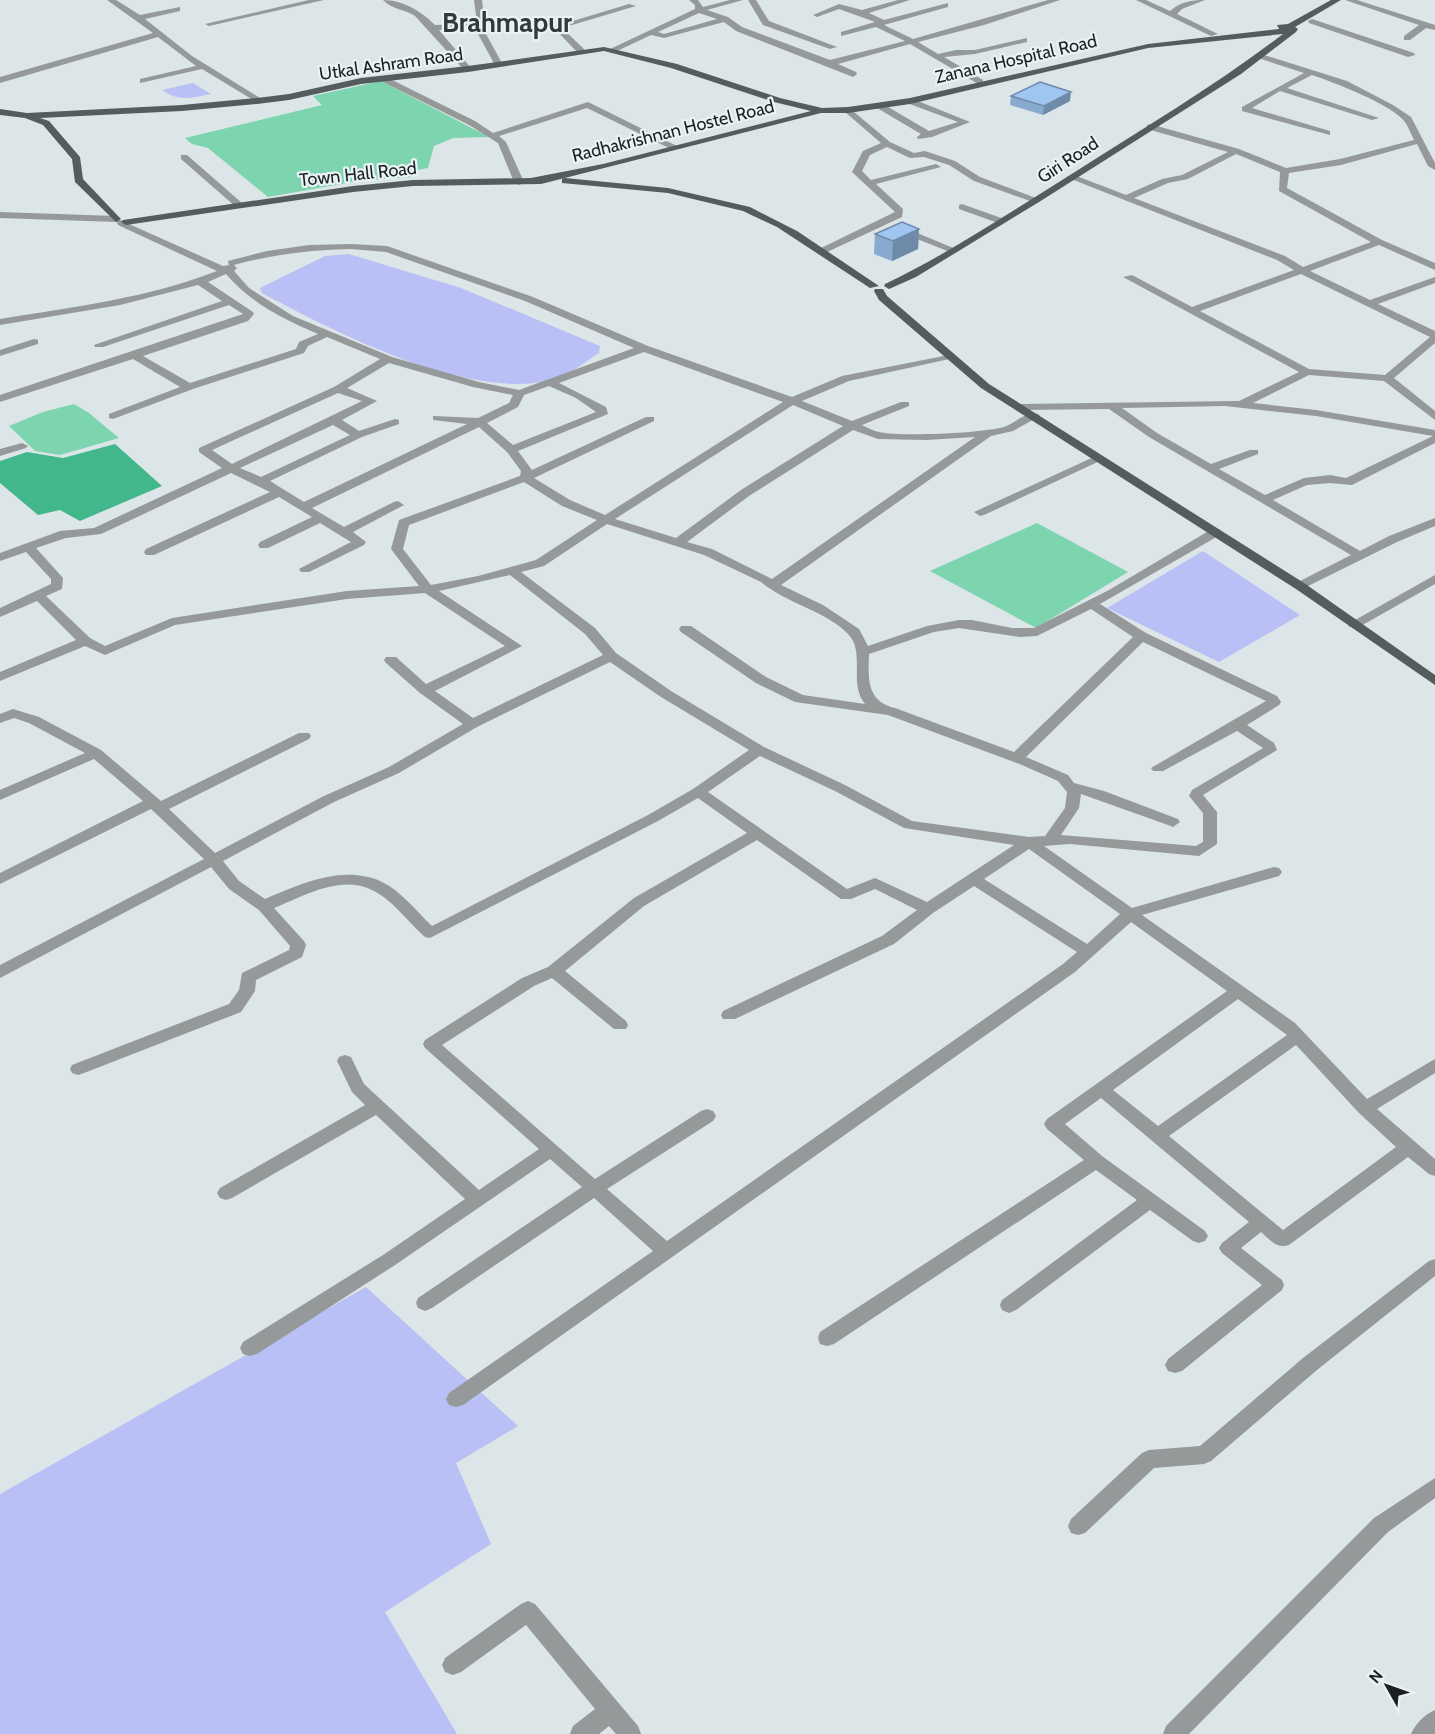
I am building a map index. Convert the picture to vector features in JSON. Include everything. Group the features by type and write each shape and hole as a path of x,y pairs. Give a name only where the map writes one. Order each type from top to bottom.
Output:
{"main road":[{"path":"1292,28 1337,0"},
{"path":"822,111 884,103 1145,45 1292,28 1312,21 1350,0"},
{"name":"Giri Road","path":"881,288 954,250 1036,200 1261,56 1292,28"},
{"name":"Zanana Hospital Road","path":"822,111 848,110 910,101 1084,62 1120,51 1216,36"},
{"name":"Utkal Ashram Road","path":"27,116 182,108 261,101 384,79 499,65 581,51 612,50 674,66 822,111"},
{"path":"0,111 27,116 46,123 77,159 78,180 121,221"},
{"name":"Radhakrishnan Hostel Road","path":"575,178 676,148 822,111"},
{"path":"575,178 728,203 766,217 881,288 883,298 985,386 1300,586 1435,681"},
{"name":"Town Hall Road","path":"121,221 412,183 519,182 575,178"}],"street":[{"path":"111,0 139,18 202,67 230,81 261,101"},
{"path":"209,24 320,0"},
{"path":"387,0 391,6 413,10 468,69"},
{"path":"478,0 482,34 499,65"},
{"path":"693,0 699,4 699,10"},
{"path":"612,50 699,10 739,0"},
{"path":"752,0 766,23 833,47"},
{"path":"862,13 906,0"},
{"path":"830,63 981,23 1056,0"},
{"path":"1140,0 1216,36"},
{"path":"1172,14 1179,7 1201,0"},
{"path":"1350,0 1435,28"},
{"path":"844,34 945,5"},
{"path":"581,51 557,27 632,6"},
{"path":"817,15 839,6 862,13 980,82"},
{"path":"139,18 177,9"},
{"path":"699,10 853,74"},
{"path":"649,32 664,36 725,19"},
{"path":"1312,21 1411,55"},
{"path":"432,28 480,25"},
{"path":"1407,38 1424,25"},
{"path":"0,80 160,34"},
{"path":"935,57 956,52 975,52 1024,40"},
{"path":"1261,56 1344,83 1390,107 1408,119 1434,165"},
{"path":"143,81 202,67"},
{"path":"1312,72 1279,88 1245,109 1327,133"},
{"path":"384,79 472,123 502,142 519,182"},
{"path":"1279,88 1375,118"},
{"path":"910,101 966,122 921,137 939,147 929,155"},
{"path":"492,136 588,105 676,148"},
{"path":"880,105 929,135"},
{"path":"848,110 887,144 913,156 921,153 952,163 977,178 1036,200"},
{"path":"1150,127 1236,151 1286,171 1341,162 1419,141"},
{"path":"822,251 899,215 900,211 856,172 866,153 887,144"},
{"path":"1126,198 1165,181 1185,177 1236,151"},
{"path":"184,157 239,205"},
{"path":"868,183 936,167"},
{"path":"1286,171 1282,189 1379,242 1435,267"},
{"path":"1071,177 1281,258 1435,336 1387,378"},
{"path":"962,207 1001,221"},
{"path":"0,216 121,221 228,266 245,290 289,318 388,359 477,386 520,393 644,348"},
{"path":"884,223 954,250"},
{"path":"1191,311 1379,242"},
{"path":"0,320 117,298 193,280 228,266 276,254 372,247 387,249 529,299 644,348 792,401 878,436 926,437 990,433 1009,429 1027,412 1199,403 1319,417 1435,436"},
{"path":"0,320 120,302 200,281 228,266"},
{"path":"1128,277 1307,372 1387,378 1435,417"},
{"path":"1370,303 1435,280"},
{"path":"0,399 136,356 244,319 249,314 200,281"},
{"path":"99,345 228,302"},
{"path":"152,327 174,343"},
{"path":"113,416 189,387 300,351 303,344 326,334"},
{"path":"0,353 34,342"},
{"path":"136,356 189,387"},
{"path":"39,596 85,640 105,651 171,622 347,595 428,589 479,580 540,563 792,401 846,378 950,356"},
{"path":"305,568 360,542 280,492 232,469 203,450 338,388 388,359"},
{"path":"1027,412 1239,406 1307,372"},
{"path":"511,450 602,414 602,409 551,383"},
{"path":"0,556 64,534 97,531 232,469 371,401 338,388"},
{"path":"304,507 514,405 520,393"},
{"path":"679,542 745,493 851,426 905,404"},
{"path":"1114,408 1153,435 1359,555"},
{"path":"437,417 480,422 511,450 527,471 525,478"},
{"path":"425,690 515,646 428,589 397,549 403,523 525,478 650,419"},
{"path":"334,420 358,435"},
{"path":"261,481 358,435 395,422"},
{"path":"772,585 990,433"},
{"path":"1264,500 1304,482 1330,479 1348,482 1435,436"},
{"path":"0,453 22,446"},
{"path":"1211,468 1254,452"},
{"path":"980,512 1098,458"},
{"path":"525,478 566,503 606,520 708,552 818,608 854,632 862,652 866,696 879,710"},
{"path":"150,552 280,492"},
{"path":"344,532 398,506"},
{"path":"264,545 322,518"},
{"path":"1300,586 1359,555 1435,522"},
{"path":"862,652 909,636 961,624 973,624 1025,634 1037,632 1216,532"},
{"path":"0,613 58,586 57,578 27,546"},
{"path":"512,571 591,631 611,656 666,694 759,750 840,788 909,825 1029,842 1070,840 1199,851 1210,844 1210,812 1196,796 1197,793 1270,750 1269,746 1238,725"},
{"path":"1354,624 1435,579"},
{"path":"1092,603 1141,636 1274,702 1238,725 1158,768"},
{"path":"686,629 761,680 800,699 890,711 1063,778 1074,792 1072,808 1050,840"},
{"path":"1016,758 1141,636"},
{"path":"0,677 85,640"},
{"path":"0,972 329,799 394,770 472,724 611,656"},
{"path":"391,660 425,690 472,724"},
{"path":"0,719 13,713 34,720 96,753 213,859 234,885 264,906 298,945 296,953 248,977 247,991 235,1008 78,1069"},
{"path":"0,879 304,736"},
{"path":"264,906 324,884 353,880 367,882 379,887 430,933 574,861 698,792 759,750"},
{"path":"0,795 96,753"},
{"path":"1069,786 1099,794 1173,822"},
{"path":"698,792 846,895 875,883 928,909"},
{"path":"667,1252 431,1044 528,982 554,971 639,902 757,834"},
{"path":"729,1015 888,940 928,909 1029,842"},
{"path":"1029,842 1289,1027 1365,1108 1408,1148 1435,1169"},
{"path":"456,1399 1069,968 1130,914 1274,872"},
{"path":"974,879 1088,952"},
{"path":"554,971 620,1025"},
{"path":"1199,1236 1096,1161 1053,1124 1238,991"},
{"path":"1156,1136 1298,1036"},
{"path":"345,1061 358,1088 477,1199"},
{"path":"1365,1108 1435,1065"},
{"path":"1102,1090 1283,1240 1408,1148"},
{"path":"226,1193 377,1106"},
{"path":"424,1303 593,1189 707,1116"},
{"path":"250,1347 389,1260 550,1150"},
{"path":"827,1338 1096,1161"},
{"path":"1009,1305 1150,1200"},
{"path":"1175,1365 1275,1285 1228,1248 1260,1222"},
{"path":"1078,1526 1149,1459 1204,1455 1310,1364 1435,1266"},
{"path":"1174,1734 1381,1525 1435,1487"},
{"path":"453,1665 528,1611 630,1734"},
{"path":"581,1734 611,1711"},
{"path":"1422,1734 1435,1721"}],"green space":[{"path":"381,81 489,137 453,138 434,146 428,168 412,171 411,177 358,181 268,197 208,148 192,144 185,138 322,105 313,96"},
{"path":"74,404 89,413 119,438 60,455 35,451 9,426 43,412"},
{"path":"115,444 162,486 80,521 60,510 38,515 0,483 0,461 27,452 63,458"},
{"path":"1037,523 1128,572 1036,628 930,571"}],"water":[{"path":"193,83 211,94 180,98 162,90"},
{"path":"349,254 461,288 600,346 599,353 570,372 551,380 518,384 481,381 442,372 403,359 326,326 262,293 260,288 325,256"},
{"path":"1203,551 1300,615 1219,662 1107,608"},
{"path":"366,1287 518,1426 456,1463 491,1544 385,1612 457,1734 0,1734 0,1494"}],"building":[{"path":"1040,82 1071,92 1044,106 1011,96"},
{"path":"902,222 919,229 893,241 875,234"}],"district":[{"name":"Brahmapur","path":"507,23"}]}
